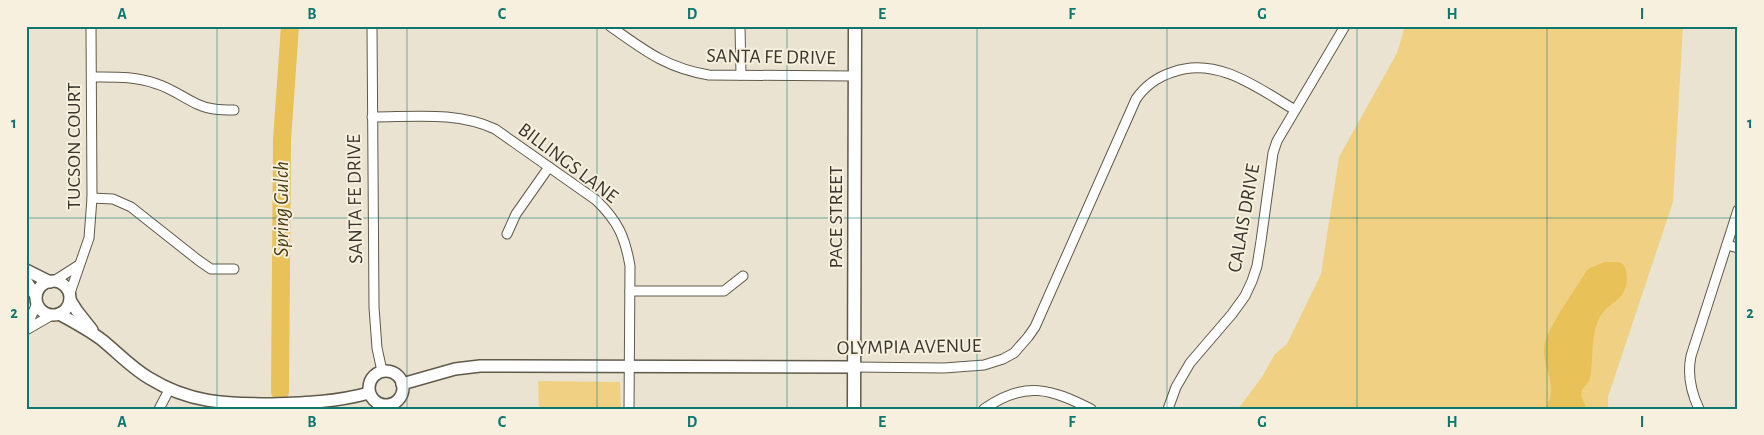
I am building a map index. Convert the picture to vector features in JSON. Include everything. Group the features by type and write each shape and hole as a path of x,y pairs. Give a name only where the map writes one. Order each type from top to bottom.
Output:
{"main road":[{"name":"PACE STREET","path":"854,409 855,26"}],"street":[{"name":"TUCSON COURT","path":"70,296 89,238 92,198 91,26"},
{"name":"SANTA FE DRIVE","path":"372,26 374,307 377,348 382,371"},
{"name":"SANTA FE DRIVE","path":"610,26 653,56 689,72 741,75 855,76"},
{"path":"740,26 741,75"},
{"name":"CALAIS DRIVE","path":"1168,409 1176,387 1190,362 1232,314 1245,296 1252,281 1261,242 1273,153 1283,130 1345,26"},
{"name":"OLYMPIA AVENUE","path":"402,384 434,374 468,367 944,368 984,365 1004,359 1017,349 1034,327 1136,99 1149,84 1158,78 1186,68 1212,68 1233,76 1295,110"},
{"path":"92,77 146,80 163,86 197,104 213,109 234,110"},
{"name":"BILLINGS LANE","path":"372,117 439,117 475,121 495,130 596,200 615,221 627,248 630,266 629,409"},
{"path":"507,234 516,214 549,167"},
{"path":"92,198 113,199 128,205 211,268 234,268"},
{"path":"1699,409 1691,385 1690,362 1695,341 1738,210"},
{"path":"1727,245 1738,248"},
{"path":"26,329 41,287 79,265"},
{"path":"26,270 52,282 64,285 77,311 100,338 143,374 169,390 204,401 240,404 310,403 341,400 369,393"},
{"path":"630,291 724,291 743,276"},
{"path":"26,280 43,312 56,315 100,338"},
{"path":"26,329 67,309 70,296"},
{"path":"382,371 396,374 402,384 402,394 391,406 376,402 369,393 369,383 372,378 382,371"},
{"path":"159,409 169,390"},
{"path":"984,409 1006,396 1034,390 1061,395 1092,409"}],"shaded area":[{"path":"1405,26 1683,26 1673,202 1608,397 1608,409 1238,409 1262,377 1275,354 1287,344 1321,274 1339,157 1397,53"},
{"path":"1605,262 1623,264 1627,280 1623,293 1608,307 1598,321 1593,342 1590,378 1581,394 1587,409 1545,409 1551,394 1551,386 1544,357 1545,341 1587,270"},
{"path":"538,381 620,382 621,409 539,409"}],"waterway":[{"name":"Spring Gulch","path":"280,392 282,140 290,26"}]}
